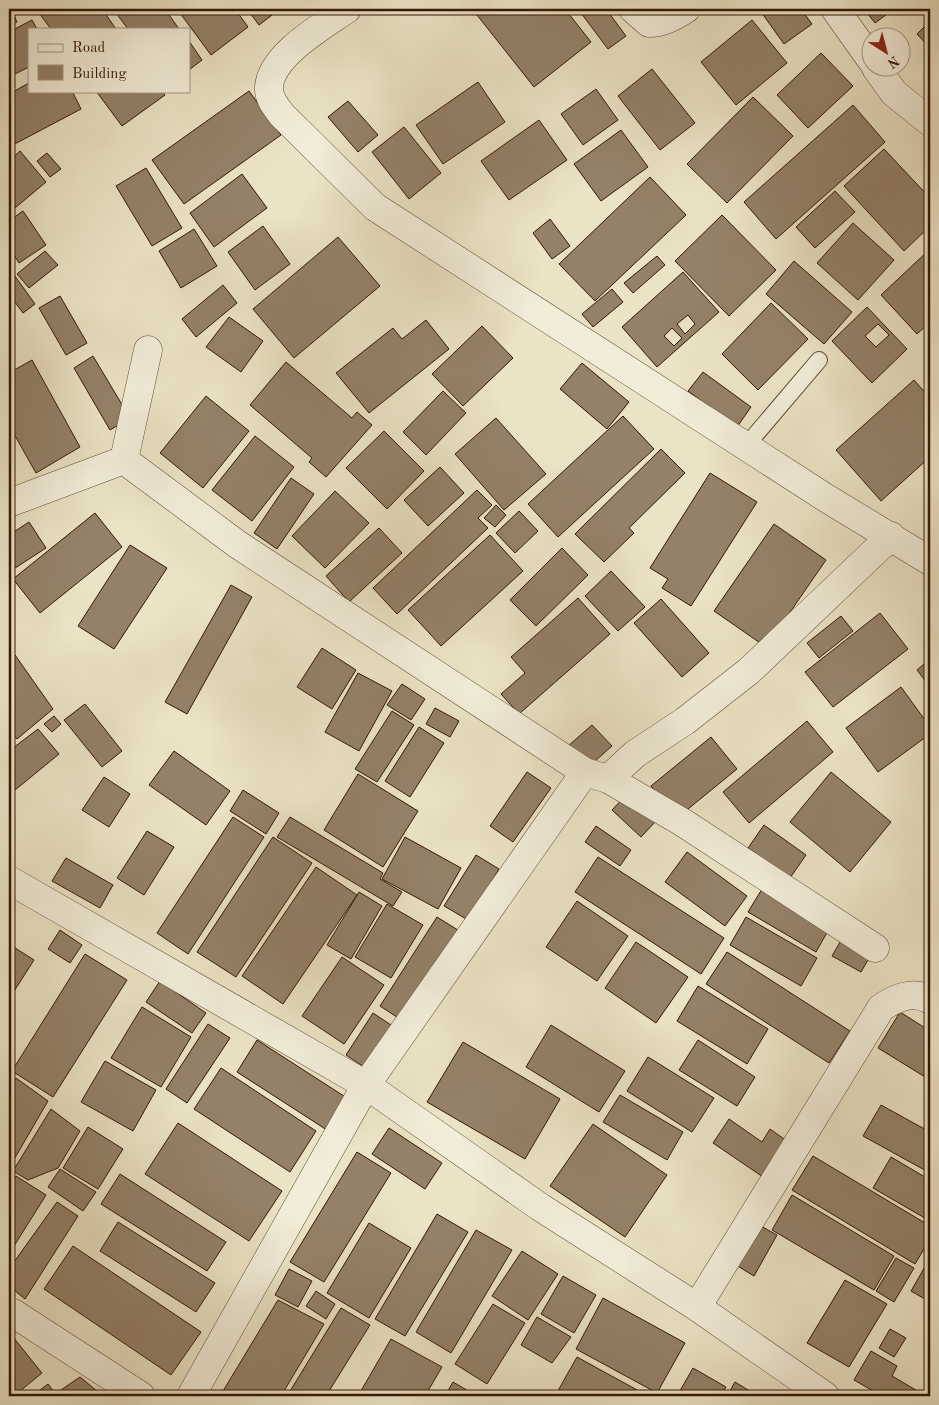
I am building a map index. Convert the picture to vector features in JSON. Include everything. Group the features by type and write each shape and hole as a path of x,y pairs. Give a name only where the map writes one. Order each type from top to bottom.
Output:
{"street":[{"path":"347,9 279,61 269,88 271,98 282,115 375,206 745,447 930,562"},
{"path":"633,9 650,23 658,23 686,9"},
{"path":"835,9 862,47"},
{"path":"883,78 894,93 930,122"},
{"path":"124,460 148,350"},
{"path":"9,503 124,460"},
{"path":"124,460 237,544 596,776 682,822 875,948"},
{"path":"191,1396 366,1085 596,776 635,754 685,721 749,671 891,536"},
{"path":"9,880 366,1085 540,1207 697,1307 825,1396"},
{"path":"697,1307 880,1008 893,999 909,995 930,1000"},
{"path":"13,1313 142,1396"}],"lane":[{"path":"745,447 819,360"}],"building":[{"path":"9,9 11,9 17,22 9,26"},
{"path":"36,9 102,9 115,28 50,28"},
{"path":"113,9 165,9 178,28 127,28"},
{"path":"177,9 235,9 248,27 211,55"},
{"path":"247,9 280,9 259,25"},
{"path":"565,9 591,42 534,87 473,10"},
{"path":"578,9 606,9 626,36 608,49"},
{"path":"759,9 801,9 812,24 784,44"},
{"path":"864,9 894,9 875,23"},
{"path":"32,20 36,28 28,28 28,68 9,77 9,32"},
{"path":"752,20 787,63 736,105 701,62"},
{"path":"930,21 930,48 917,34"},
{"path":"190,42 202,60 190,69"},
{"path":"821,53 853,86 808,128 777,95"},
{"path":"652,69 695,123 660,150 618,96"},
{"path":"478,82 505,122 443,164 416,125"},
{"path":"28,84 28,92 72,92 81,109 9,147 9,94"},
{"path":"596,89 618,120 583,145 561,114"},
{"path":"249,91 281,135 184,204 152,160"},
{"path":"97,92 163,92 165,95 122,126"},
{"path":"753,97 793,136 727,203 687,164"},
{"path":"348,101 378,135 358,152 328,117"},
{"path":"853,105 885,142 776,239 744,202"},
{"path":"539,120 567,160 509,200 481,161"},
{"path":"404,127 441,173 409,199 372,152"},
{"path":"621,130 648,167 601,201 574,164"},
{"path":"884,149 930,198 930,226 904,251 844,186"},
{"path":"20,151 46,182 9,213 9,161"},
{"path":"47,153 61,169 50,177 37,161"},
{"path":"146,168 182,228 152,246 116,186"},
{"path":"242,174 267,208 214,247 190,213"},
{"path":"650,177 686,215 595,301 559,264"},
{"path":"835,191 855,212 815,248 796,227"},
{"path":"23,211 46,245 19,263 9,247 9,221"},
{"path":"722,215 776,270 729,316 675,261"},
{"path":"550,219 570,246 552,259 533,233"},
{"path":"853,223 894,260 858,300 817,263"},
{"path":"263,226 290,264 255,290 228,252"},
{"path":"194,229 217,266 181,288 159,251"},
{"path":"338,237 380,286 294,358 253,309"},
{"path":"930,249 930,322 917,334 881,295"},
{"path":"45,251 58,265 29,288 17,274"},
{"path":"657,256 665,265 633,293 624,283"},
{"path":"794,261 852,312 824,344 766,294"},
{"path":"12,272 35,304 23,313 9,294 9,274"},
{"path":"683,272 719,312 657,367 622,327","holes":["688,315 695,324 685,334 677,324","672,328 682,338 674,346 664,336"]},
{"path":"223,285 237,303 196,337 182,319"},
{"path":"612,289 623,302 593,327 582,314"},
{"path":"60,296 87,343 66,355 39,308"},
{"path":"771,303 808,339 758,390 722,354"},
{"path":"9,304 13,311 9,314"},
{"path":"867,307 907,349 872,383 832,341","holes":["878,324 889,335 876,347 865,336"]},
{"path":"229,317 263,341 241,372 206,347"},
{"path":"426,320 449,349 369,413 336,373 393,328 402,339"},
{"path":"482,326 513,358 463,406 432,374"},
{"path":"93,356 130,418 110,430 74,368"},
{"path":"32,360 80,447 36,473 9,425 9,373"},
{"path":"286,362 352,418 357,412 372,425 326,477 309,462 312,458 250,405"},
{"path":"582,363 629,402 607,429 560,389"},
{"path":"703,372 751,407 737,427 688,391"},
{"path":"914,380 930,398 930,457 881,501 836,450"},
{"path":"443,391 466,413 426,455 403,432"},
{"path":"206,396 249,431 203,488 160,453"},
{"path":"623,416 654,449 558,537 528,504"},
{"path":"496,418 546,474 504,510 455,454"},
{"path":"384,431 424,471 387,509 346,468"},
{"path":"255,436 294,467 252,521 212,490"},
{"path":"661,449 685,473 629,528 634,533 604,562 575,534"},
{"path":"440,467 464,493 428,526 404,500"},
{"path":"710,473 757,502 691,606 662,588 668,579 650,568"},
{"path":"291,478 314,494 277,549 254,533"},
{"path":"477,490 492,505 478,518 488,528 397,614 373,588"},
{"path":"335,491 369,523 325,568 292,536"},
{"path":"496,505 506,515 495,527 484,518"},
{"path":"519,511 538,531 515,553 496,533"},
{"path":"95,513 122,547 40,613 13,579"},
{"path":"29,522 46,548 9,572 9,535"},
{"path":"774,524 826,560 766,647 714,611"},
{"path":"379,528 402,553 349,602 326,576"},
{"path":"490,535 523,571 441,646 408,610"},
{"path":"130,545 167,568 114,649 78,626"},
{"path":"562,548 588,575 536,626 510,600"},
{"path":"611,571 645,607 618,631 585,596"},
{"path":"231,585 252,597 187,714 165,702"},
{"path":"578,598 610,634 519,714 501,694 525,673 511,657"},
{"path":"661,599 709,653 682,677 634,623"},
{"path":"880,613 908,649 833,707 805,672"},
{"path":"841,616 853,631 819,658 807,643"},
{"path":"322,648 356,670 332,709 297,687"},
{"path":"15,655 53,709 17,739 9,730 9,663"},
{"path":"930,659 930,687 917,670"},
{"path":"358,673 392,691 359,751 325,732"},
{"path":"402,684 425,699 411,720 387,705"},
{"path":"901,687 930,727 930,734 878,772 846,728"},
{"path":"85,704 122,751 102,767 64,720"},
{"path":"435,708 459,721 450,737 426,724"},
{"path":"392,711 414,725 377,782 355,769"},
{"path":"54,716 61,724 52,732 44,724"},
{"path":"807,721 833,752 749,823 723,792"},
{"path":"592,725 612,746 587,768 568,746"},
{"path":"419,727 444,743 410,797 385,781"},
{"path":"38,729 59,754 9,795 9,751"},
{"path":"711,737 737,769 677,818 651,786"},
{"path":"174,751 230,791 206,825 149,785"},
{"path":"527,772 551,788 513,842 490,826"},
{"path":"831,772 891,822 850,872 790,822"},
{"path":"358,774 418,811 383,867 324,830"},
{"path":"104,777 130,794 109,827 82,810"},
{"path":"243,790 279,813 266,834 230,811"},
{"path":"627,794 656,821 641,837 612,810"},
{"path":"233,817 264,837 188,954 157,933"},
{"path":"290,817 383,873 380,879 402,892 393,906 277,837"},
{"path":"764,825 806,855 790,878 748,848"},
{"path":"596,826 631,850 620,866 585,842"},
{"path":"147,831 174,847 144,895 117,878"},
{"path":"273,837 312,863 236,977 197,952"},
{"path":"405,837 461,868 438,909 382,879"},
{"path":"687,852 747,896 725,926 665,882"},
{"path":"476,855 499,869 468,920 444,906"},
{"path":"598,857 724,938 701,974 575,892"},
{"path":"66,858 113,885 100,908 52,881"},
{"path":"316,867 357,895 283,1004 242,976"},
{"path":"762,889 829,929 816,952 748,912"},
{"path":"359,892 382,906 351,959 327,945"},
{"path":"577,901 628,936 597,981 546,947"},
{"path":"387,904 423,925 391,978 355,957"},
{"path":"437,917 461,932 403,1021 380,1006"},
{"path":"746,917 817,958 801,986 730,945"},
{"path":"60,930 82,945 70,963 48,949"},
{"path":"843,937 872,953 861,972 832,956"},
{"path":"636,942 688,977 656,1023 605,988"},
{"path":"9,944 34,960 9,999"},
{"path":"727,952 850,1031 829,1063 706,984"},
{"path":"85,954 127,980 53,1097 12,1071"},
{"path":"342,957 384,985 344,1044 302,1016"},
{"path":"160,981 206,1013 192,1033 146,1002"},
{"path":"698,986 768,1029 747,1064 677,1021"},
{"path":"142,1007 191,1037 161,1087 111,1058"},
{"path":"900,1012 930,1031 930,1080 878,1048"},
{"path":"373,1013 391,1025 364,1067 346,1055"},
{"path":"208,1024 230,1038 187,1103 166,1089"},
{"path":"551,1025 625,1071 599,1112 526,1067"},
{"path":"257,1040 350,1100 330,1132 237,1072"},
{"path":"698,1040 755,1077 737,1106 679,1070"},
{"path":"463,1042 560,1099 525,1159 427,1102"},
{"path":"648,1057 714,1098 692,1132 627,1091"},
{"path":"105,1061 156,1090 133,1131 81,1102"},
{"path":"221,1068 316,1131 290,1172 194,1109"},
{"path":"16,1078 48,1101 9,1168 9,1090"},
{"path":"620,1095 683,1132 667,1160 603,1122"},
{"path":"881,1105 930,1132 930,1173 863,1136"},
{"path":"51,1109 80,1131 58,1168 28,1180 13,1171"},
{"path":"729,1119 762,1142 770,1129 787,1141 763,1177 713,1143"},
{"path":"178,1123 282,1191 249,1241 145,1174"},
{"path":"593,1124 667,1175 625,1237 550,1186"},
{"path":"88,1127 123,1149 98,1189 63,1168"},
{"path":"389,1128 442,1163 425,1189 372,1154"},
{"path":"357,1152 391,1173 324,1282 290,1262"},
{"path":"813,1156 930,1226 930,1239 915,1264 792,1190"},
{"path":"891,1157 930,1180 930,1221 873,1188"},
{"path":"60,1169 96,1192 83,1211 48,1187"},
{"path":"120,1174 226,1242 207,1271 101,1204"},
{"path":"16,1176 46,1195 14,1246 9,1242 9,1187"},
{"path":"792,1195 894,1256 874,1290 772,1230"},
{"path":"57,1202 78,1216 25,1299 9,1286 9,1256 14,1262"},
{"path":"437,1214 468,1232 405,1336 375,1319"},
{"path":"118,1222 215,1283 196,1312 100,1251"},
{"path":"369,1223 411,1248 369,1318 327,1293"},
{"path":"759,1225 777,1235 754,1276 736,1265"},
{"path":"476,1230 512,1250 451,1353 416,1332"},
{"path":"73,1246 201,1332 171,1375 44,1289"},
{"path":"522,1251 558,1274 528,1320 492,1296"},
{"path":"896,1258 914,1268 894,1302 876,1291"},
{"path":"930,1258 930,1302 911,1291"},
{"path":"289,1269 312,1281 298,1307 275,1295"},
{"path":"563,1276 596,1295 574,1333 541,1314"},
{"path":"845,1280 887,1304 849,1367 807,1343"},
{"path":"316,1291 335,1304 326,1319 306,1306"},
{"path":"603,1298 685,1343 657,1393 576,1349"},
{"path":"278,1300 324,1324 281,1396 220,1396"},
{"path":"493,1304 525,1323 487,1384 455,1364"},
{"path":"341,1308 370,1325 326,1396 287,1396"},
{"path":"537,1317 571,1337 552,1363 521,1345"},
{"path":"890,1329 906,1338 894,1357 879,1348"},
{"path":"9,1332 42,1373 14,1396 9,1396"},
{"path":"391,1339 442,1367 425,1396 358,1396"},
{"path":"871,1351 897,1366 892,1376 926,1396 882,1396 854,1380"},
{"path":"577,1357 648,1396 555,1396"},
{"path":"693,1368 726,1387 721,1396 677,1396"},
{"path":"80,1377 103,1396 62,1396 58,1392"},
{"path":"453,1382 477,1396 445,1396"},
{"path":"735,1382 758,1396 727,1396"},
{"path":"48,1384 57,1396 32,1396"}]}
